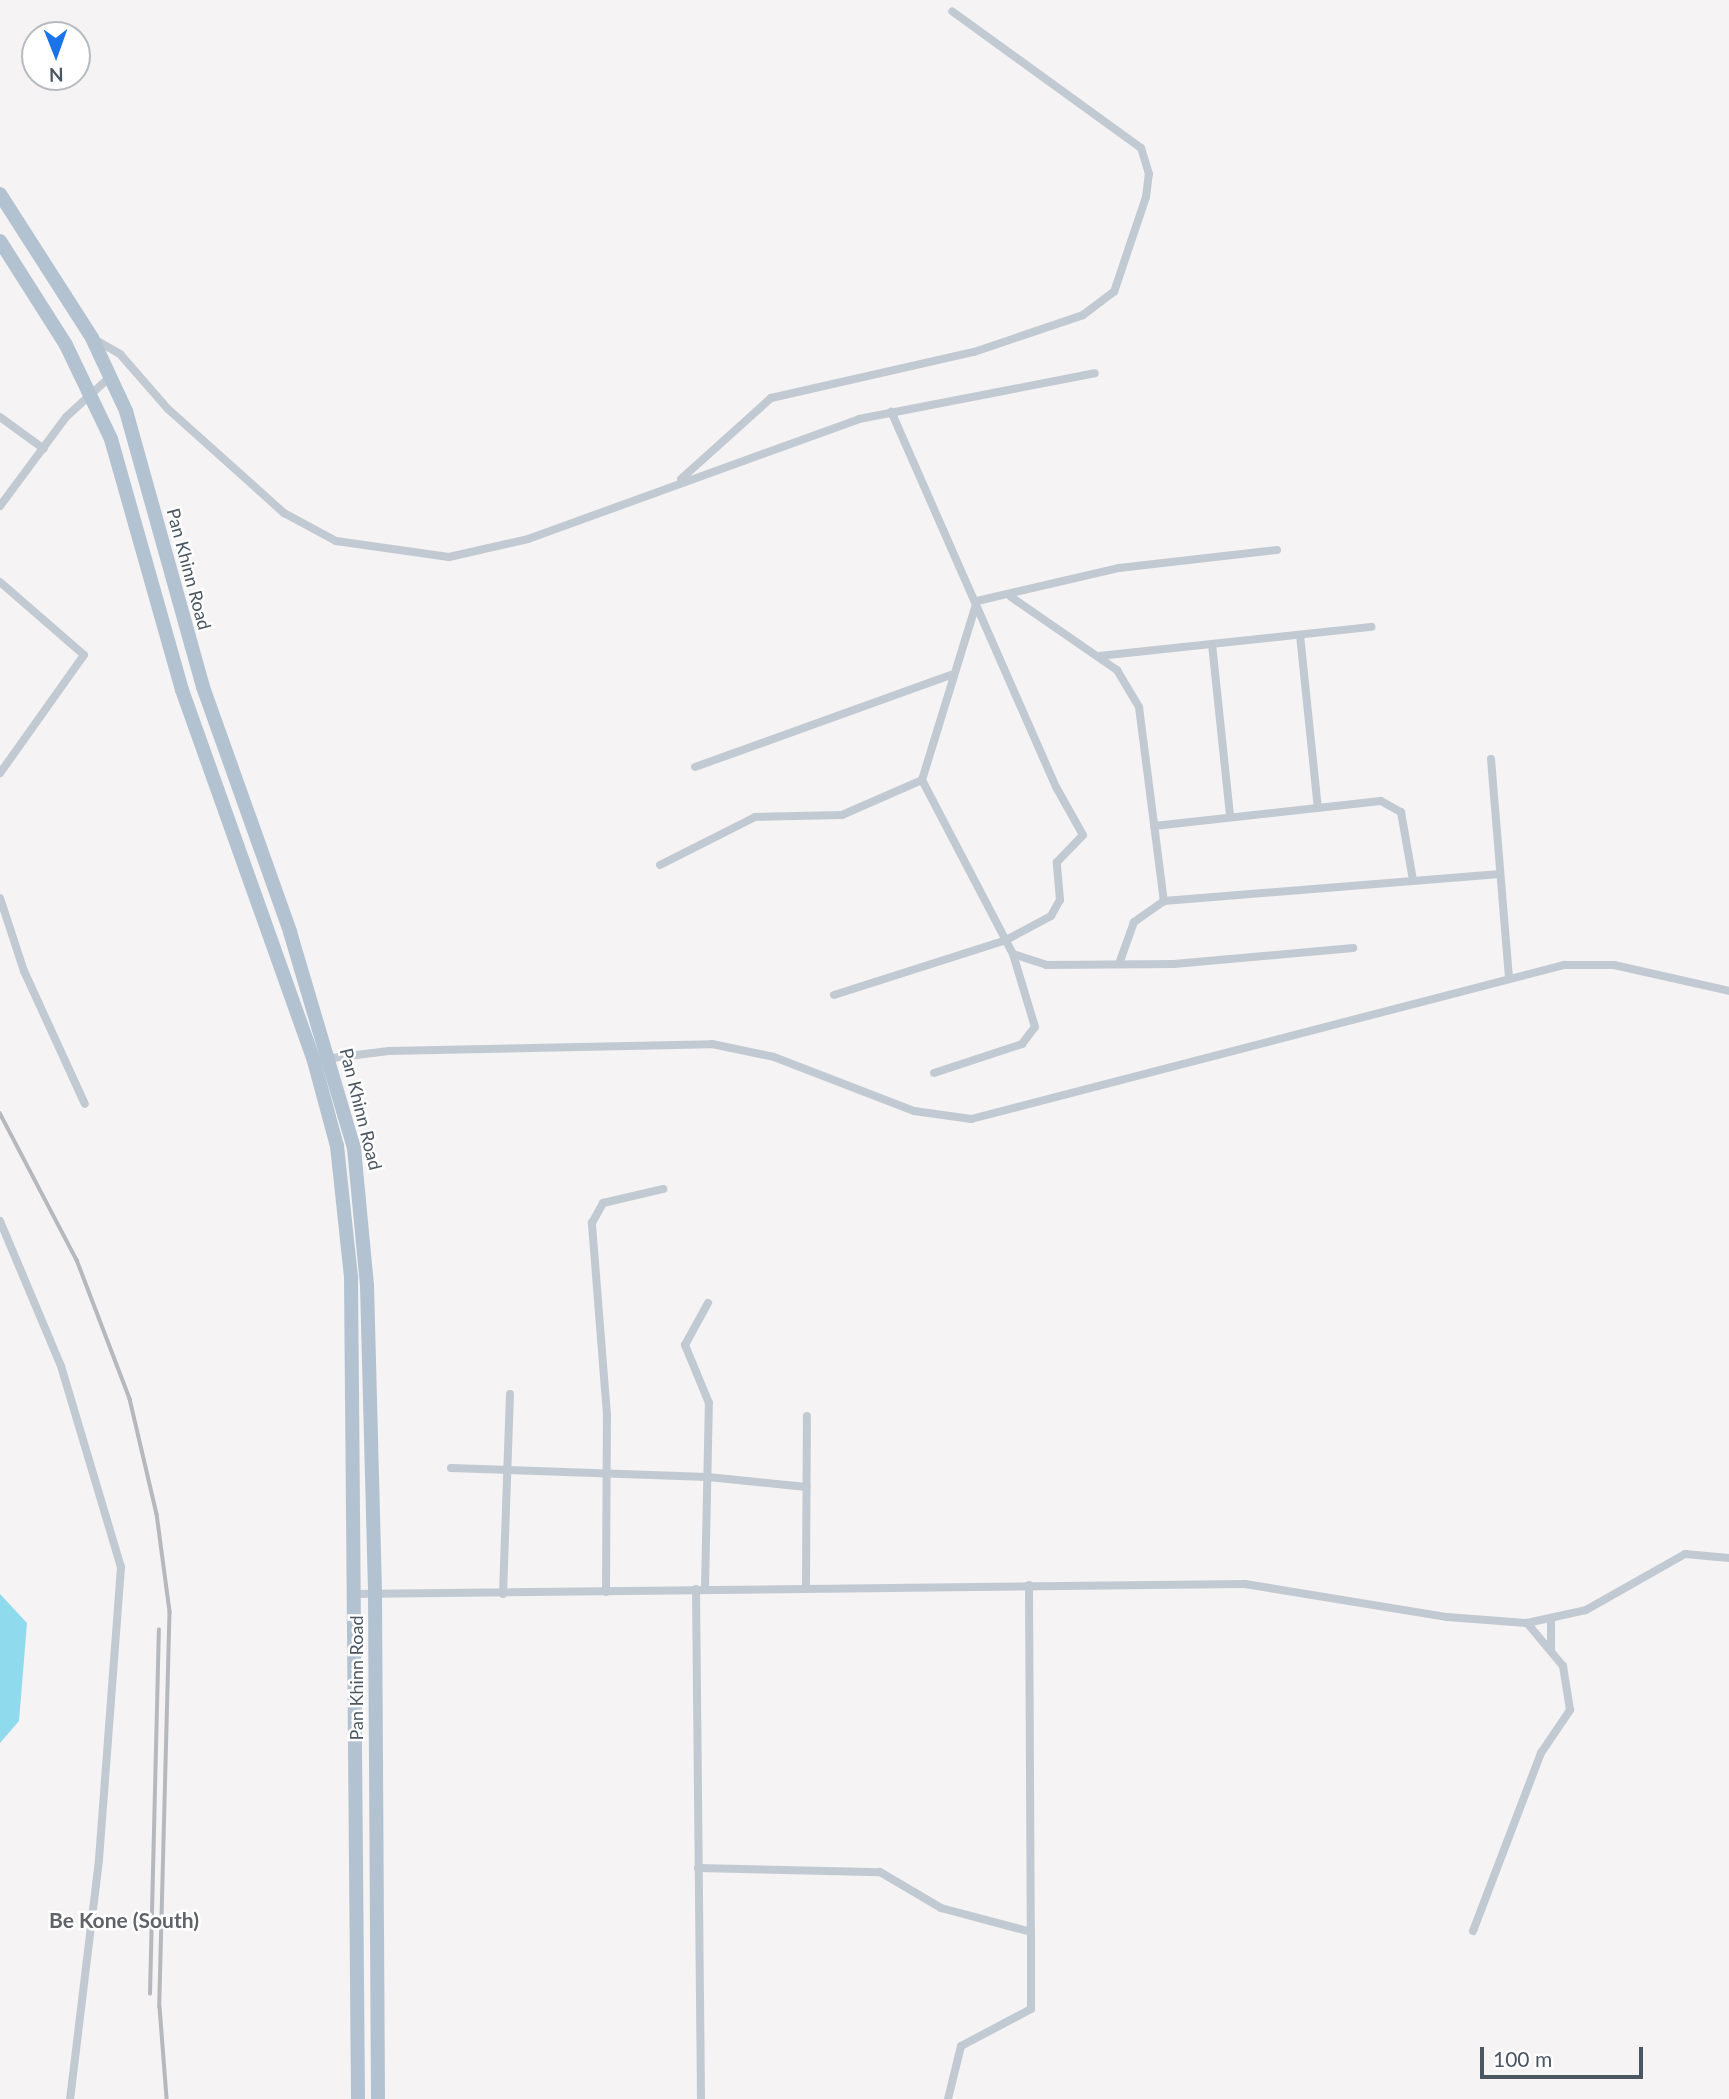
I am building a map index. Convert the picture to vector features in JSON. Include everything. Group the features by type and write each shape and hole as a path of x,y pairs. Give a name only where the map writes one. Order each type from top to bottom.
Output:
{"main road":[{"name":"Pan Khinn Road","path":"0,194 92,338 143,464 203,687 330,1057 363,1209 375,1595 378,2099"},
{"name":"Pan Khinn Road","path":"0,241 91,392 127,490 181,690 314,1061 346,1209 358,2099"}],"street":[{"path":"678,481 771,398 974,352 1083,315 1114,292 1146,197 1149,174 1141,148 951,11"},
{"path":"92,338 120,354 168,409 284,513 335,541 418,555 482,552 678,481 891,412 1095,373"},
{"path":"0,506 91,392 110,377"},
{"path":"834,995 1006,940 1057,908 1057,862 1082,841 1083,831 1056,787 977,601 891,412"},
{"path":"0,417 44,449"},
{"path":"977,601 1011,597 1091,573 1277,550"},
{"path":"0,582 84,655 0,774"},
{"path":"1011,597 1099,656 1131,687 1139,707 1164,901"},
{"path":"934,1073 1030,1037 1035,1027 1013,954 922,780 950,675 977,601"},
{"path":"1099,656 1371,627"},
{"path":"1300,635 1318,808"},
{"path":"1212,644 1230,815"},
{"path":"695,767 950,675"},
{"path":"1491,759 1496,874 1509,977"},
{"path":"660,865 755,817 842,815 922,780"},
{"path":"1154,825 1230,815 1396,805 1413,880"},
{"path":"1120,961 1134,922 1164,901 1496,874"},
{"path":"0,898 24,971 85,1104"},
{"path":"1013,954 1046,965 1120,961 1174,964 1353,948"},
{"path":"314,1061 330,1057 712,1044 774,1057 914,1111 971,1119 1509,977 1588,963 1729,991"},
{"path":"606,1592 609,1472 592,1223 603,1203 663,1189"},
{"path":"0,1221 61,1366 121,1567 99,1860 70,2099"},
{"path":"701,2099 698,1868 701,1589 708,1477 709,1403 685,1345 708,1303"},
{"path":"503,1594 510,1469 510,1394"},
{"path":"806,1588 807,1416"},
{"path":"451,1468 708,1477 806,1487"},
{"path":"353,1594 1029,1585 1265,1586 1379,1608 1527,1623 1551,1620 1606,1601 1685,1554 1729,1558"},
{"path":"948,2099 961,2046 1031,2009 1029,1585"},
{"path":"1551,1620 1551,1650"},
{"path":"1473,1931 1541,1753 1570,1710 1568,1681 1551,1650 1527,1623"},
{"path":"698,1868 880,1872 941,1908 1031,1932"}],"water":[{"path":"0,1594 27,1623 19,1721 0,1743"}],"railway":[{"path":"0,1113 77,1260 130,1399 157,1514 170,1612 160,2007 167,2099"},
{"path":"150,1994 159,1630"}],"district":[{"name":"Be Kone (South)","path":"124,1920"}]}
